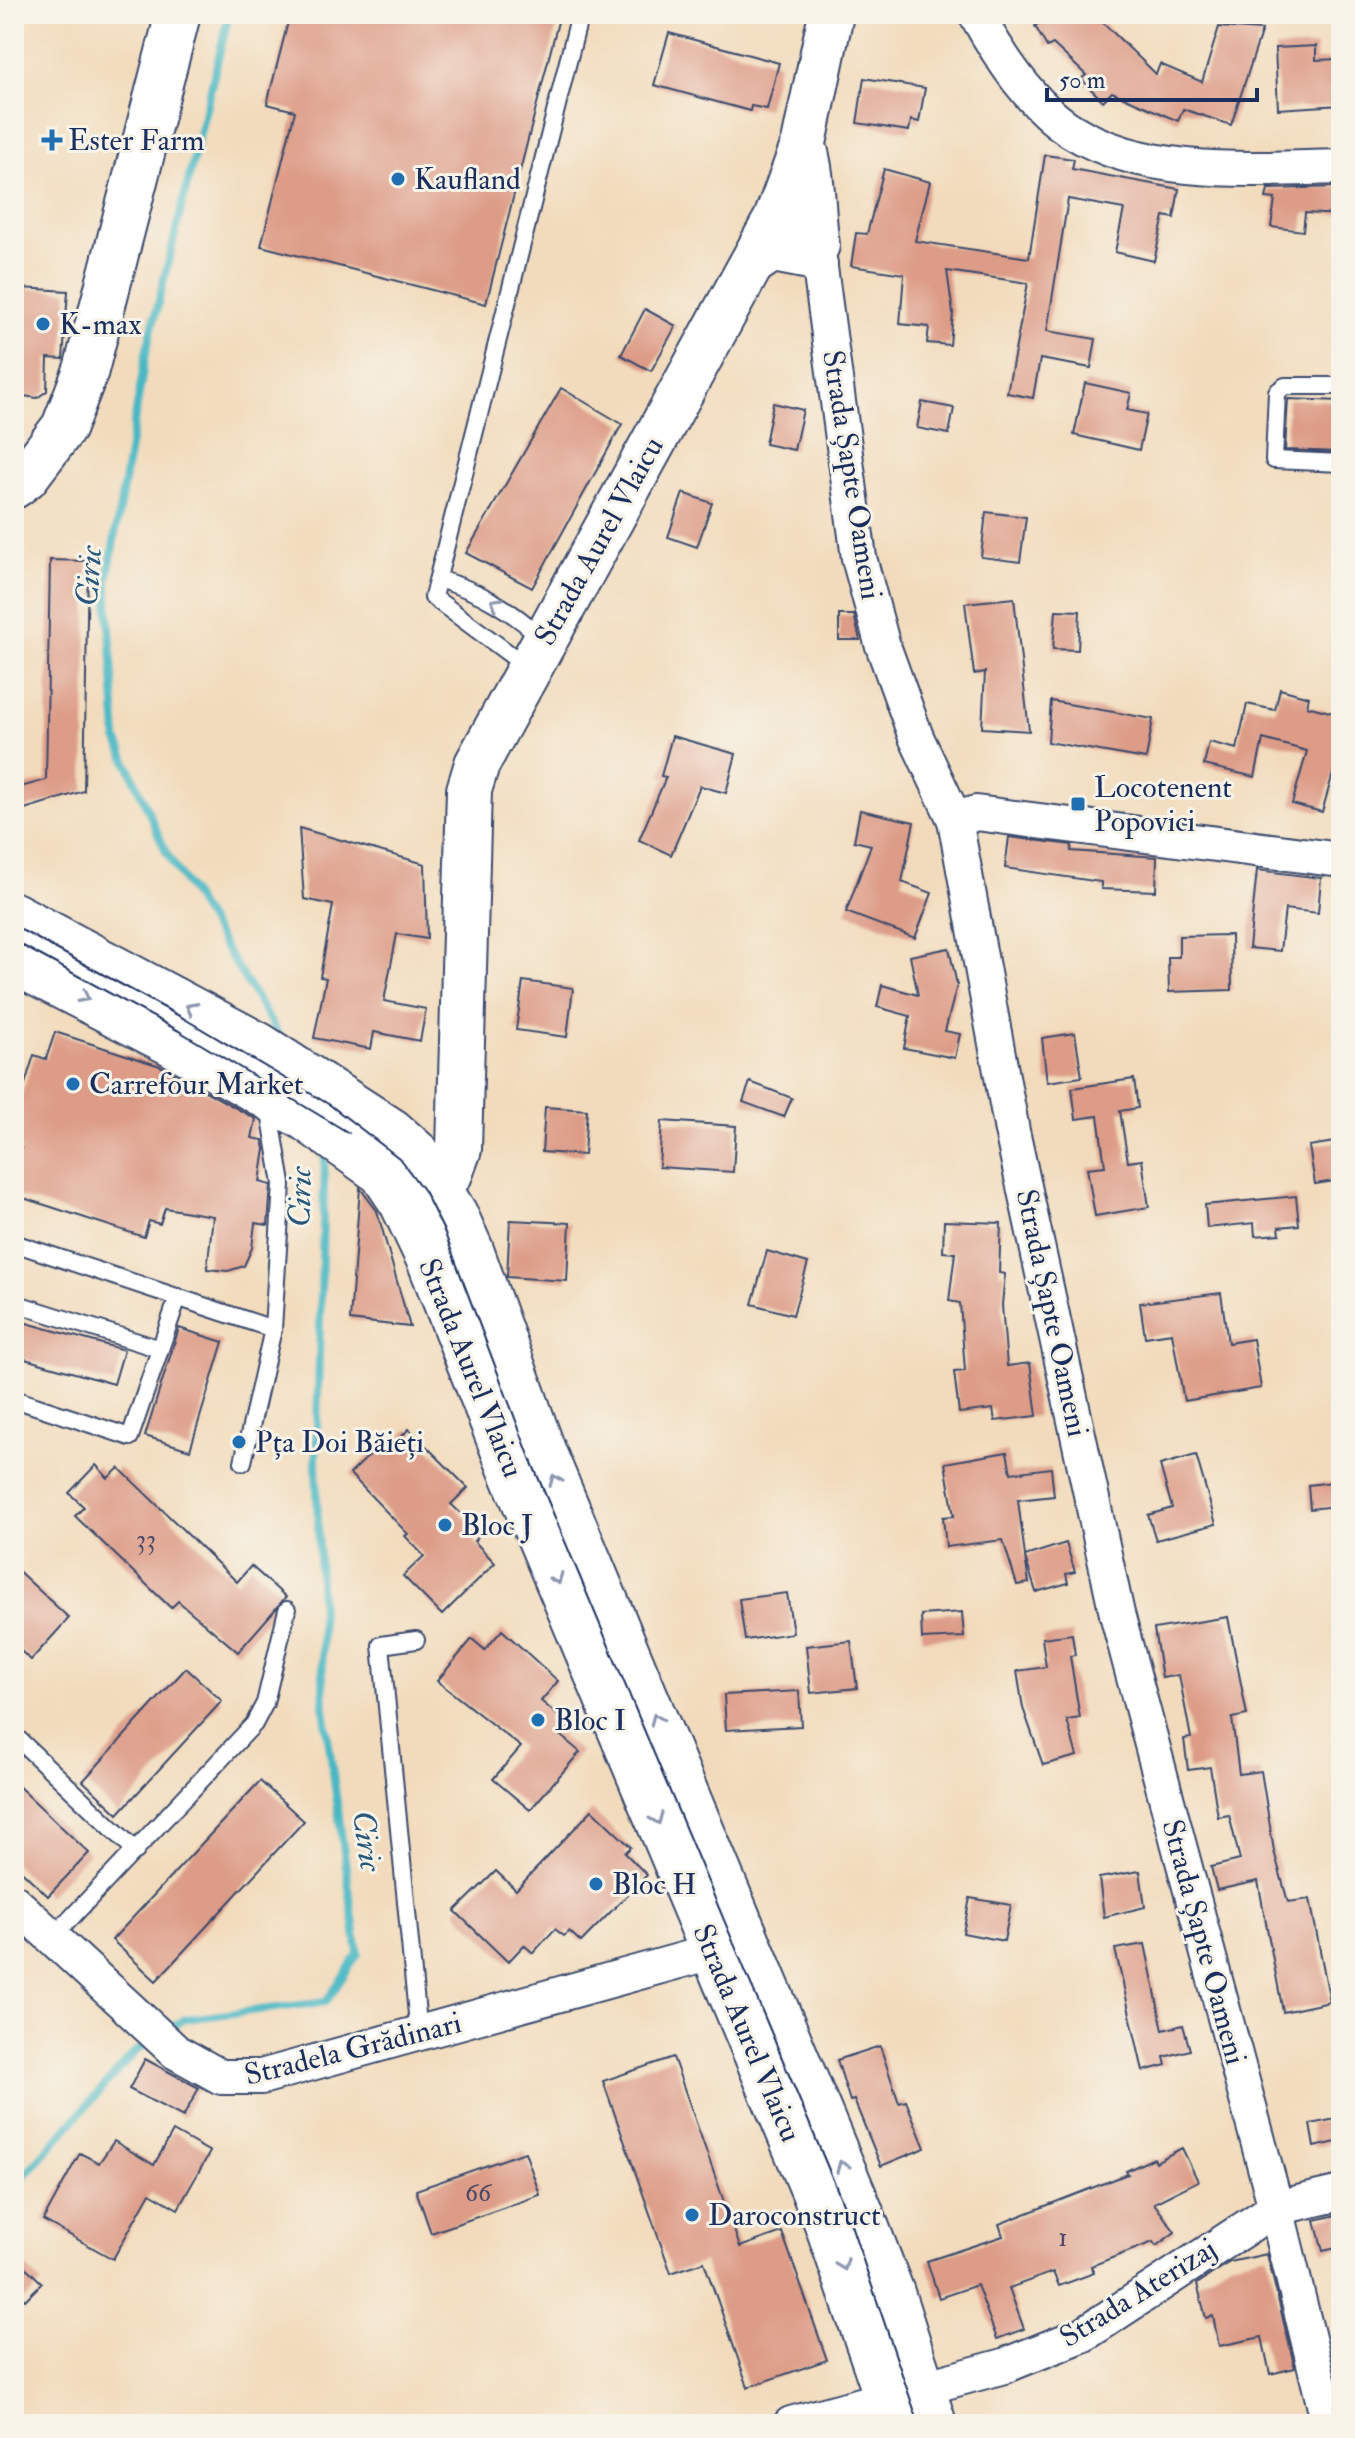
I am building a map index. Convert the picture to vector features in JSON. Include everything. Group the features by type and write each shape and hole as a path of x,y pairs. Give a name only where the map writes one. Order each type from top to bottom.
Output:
{"main road":[{"path":"14,486 26,477 64,427 86,370 178,14"},
{"name":"Strada Aurel Vlaicu","path":"419,1193 450,1174 459,1149 469,790 477,764 776,219 804,143 831,14"},
{"path":"804,143 812,176 812,212 818,254"},
{"name":"Strada Aurel Vlaicu","path":"14,915 314,1101 376,1144 382,1173 455,1214 728,1942"},
{"name":"Strada Aurel Vlaicu","path":"14,962 160,1037 263,1070"},
{"path":"376,1144 435,1136 446,1125 461,1089"},
{"name":"Strada Aurel Vlaicu","path":"461,1089 476,1132 477,1214 483,1287"},
{"name":"Strada Aurel Vlaicu","path":"419,1193 430,1262 509,1465 728,1942 860,2210 910,2409"}],"street":[{"path":"976,14 994,45 1035,98 1071,131 1119,152 1181,165 1341,167"},
{"path":"776,219 818,254"},
{"path":"748,272 773,255 818,254"},
{"name":"Strada Șapte Oameni","path":"818,254 859,558 882,643 916,737 955,820 1012,1131 1117,1614 1276,2208 1329,2424"},
{"path":"955,820 976,813 1341,860"},
{"name":"Stradela Grădinari","path":"14,1902 176,2052 221,2077 240,2079 261,2077 419,2035 728,1942"},
{"name":"Strada Aterizaj","path":"791,2424 910,2409 1084,2334 1276,2208 1341,2193"}],"lane":[{"path":"536,654 433,597 580,14"},
{"path":"1341,386 1285,386 1277,392 1274,460 1341,463"},
{"path":"438,579 470,588 516,614 536,654"},
{"path":"243,1462 273,1329 282,1184 263,1070"},
{"path":"14,1243 273,1329"},
{"path":"14,1399 130,1437 178,1297"},
{"path":"14,1303 160,1349"},
{"path":"54,1936 254,1724 265,1703 287,1610"},
{"path":"416,1640 381,1645 419,2035"},
{"path":"14,1735 136,1851"}],"building":[{"name":"Kaufland","path":"290,14 560,14 486,304 261,246 295,111 267,104"},
{"path":"1054,14 1094,14 1156,74 1160,64 1202,82 1219,27 1262,30 1231,125 1183,109 1178,121 1112,92 1103,101 1081,79 1086,75 1053,44 1047,47 1035,26"},
{"path":"669,33 779,63 767,109 751,106 750,111 654,85"},
{"path":"1316,46 1316,60 1339,59 1341,105 1278,109 1275,48"},
{"path":"864,78 925,88 919,122 911,120 909,131 857,123"},
{"path":"1045,155 1074,159 1072,169 1179,189 1174,218 1164,216 1154,261 1115,252 1124,209 1068,199 1047,331 1096,339 1091,368 1040,359 1033,398 1007,393 1028,283 947,271 953,313 950,345 927,343 929,327 900,324 904,274 851,266 856,233 867,234 884,169 930,182 915,241 1029,258"},
{"path":"1341,187 1341,215 1305,213 1303,231 1271,227 1275,199 1266,198 1268,189"},
{"name":"K-max","path":"21,288 68,291 63,359 48,358 47,391 37,398 24,396 16,385"},
{"path":"645,309 676,326 651,371 621,355"},
{"path":"1085,383 1131,393 1127,410 1147,414 1139,450 1074,435"},
{"path":"561,388 622,424 532,588 466,553"},
{"path":"1288,399 1341,401 1341,452 1285,450"},
{"path":"922,402 954,408 949,434 917,428"},
{"path":"773,403 803,410 794,450 765,444"},
{"path":"683,493 712,503 697,547 668,537"},
{"path":"986,512 1026,517 1020,562 981,557"},
{"path":"50,560 88,561 84,791 18,811 17,788 46,780"},
{"path":"1014,598 1029,731 982,728 985,672 974,674 965,603"},
{"path":"1056,610 1080,611 1078,650 1053,649"},
{"path":"839,615 854,615 860,640 839,640"},
{"path":"1280,689 1309,697 1307,706 1341,715 1341,745 1322,812 1292,804 1307,751 1263,739 1255,777 1204,765 1209,742 1237,749 1247,704 1275,710"},
{"path":"1051,701 1153,719 1146,759 1048,742"},
{"path":"672,736 736,754 726,793 700,786 671,855 639,840 666,777 661,776"},
{"path":"860,810 914,822 902,882 932,893 915,938 846,912 871,845 854,841"},
{"path":"299,828 425,864 427,939 397,934 384,1001 426,1009 420,1041 374,1032 371,1049 314,1038 326,978 320,977 333,905 304,899"},
{"path":"1009,837 1072,845 1071,851 1157,857 1156,891 1101,889 1101,882 1005,868"},
{"path":"1257,870 1321,878 1318,913 1285,909 1280,951 1249,948"},
{"path":"1231,935 1232,990 1169,992 1168,957 1179,957 1179,936"},
{"path":"949,948 957,985 945,1031 960,1034 955,1058 904,1048 910,1016 877,1007 882,985 918,995 910,956"},
{"path":"523,981 573,988 567,1037 516,1030"},
{"path":"55,1032 160,1066 256,1119 252,1138 263,1140 265,1149 260,1182 271,1185 268,1225 255,1223 252,1248 244,1266 228,1271 207,1269 213,1216 165,1208 160,1224 149,1221 144,1237 14,1195 14,1171 21,1148 14,1146 14,1119 34,1055 46,1059"},
{"path":"1075,1033 1082,1077 1047,1082 1042,1038"},
{"path":"1134,1079 1138,1108 1120,1111 1128,1162 1142,1160 1149,1207 1095,1216 1087,1168 1105,1166 1098,1116 1076,1119 1072,1088"},
{"path":"750,1082 792,1098 784,1117 743,1102"},
{"path":"545,1107 587,1110 584,1155 542,1152"},
{"path":"662,1121 736,1126 733,1172 659,1167"},
{"path":"1341,1141 1341,1180 1315,1184 1309,1146"},
{"path":"360,1188 377,1211 410,1327 350,1320"},
{"path":"1296,1196 1299,1225 1279,1227 1280,1234 1255,1236 1254,1223 1207,1228 1205,1205"},
{"path":"510,1220 570,1223 567,1281 507,1277"},
{"path":"944,1221 1001,1223 999,1273 1005,1274 1002,1305 1007,1366 1030,1363 1037,1416 995,1421 993,1409 959,1413 954,1372 965,1371 960,1303 949,1301 955,1253 943,1252"},
{"path":"767,1251 808,1263 793,1315 752,1304"},
{"path":"1221,1293 1228,1343 1253,1339 1261,1388 1184,1401 1172,1333 1145,1337 1140,1303"},
{"path":"23,1322 124,1350 114,1384 14,1356"},
{"path":"179,1328 223,1342 190,1450 145,1436"},
{"name":"Bloc J","path":"409,1429 468,1488 451,1504 481,1533 474,1541 495,1563 442,1615 403,1576 424,1556 405,1536 408,1534 350,1474 380,1445 387,1451"},
{"path":"1007,1452 1011,1473 1051,1468 1054,1496 1018,1500 1025,1556 1066,1543 1075,1572 1066,1574 1068,1583 1036,1592 1025,1557 1029,1583 1017,1585 1003,1540 946,1547 943,1517 954,1516 945,1463"},
{"path":"1196,1455 1216,1524 1156,1540 1148,1515 1172,1508 1160,1465"},
{"path":"96,1465 108,1478 119,1468 237,1582 251,1566 286,1597 238,1652 178,1601 171,1608 75,1516 84,1507 69,1493"},
{"path":"1333,1482 1336,1506 1310,1509 1308,1485"},
{"path":"14,1567 69,1618 31,1660 14,1645"},
{"path":"787,1593 793,1633 745,1640 739,1599"},
{"path":"962,1612 964,1637 922,1639 921,1615"},
{"path":"1228,1617 1247,1715 1232,1718 1239,1774 1261,1771 1274,1851 1288,1902 1310,1899 1330,2002 1283,2012 1258,1881 1217,1890 1211,1867 1240,1860 1229,1815 1218,1817 1210,1767 1188,1770 1184,1739 1191,1738 1179,1675 1162,1678 1154,1629"},
{"name":"Bloc I","path":"502,1630 558,1681 541,1701 570,1726 561,1736 580,1752 530,1810 493,1779 521,1747 437,1681 472,1639 485,1650"},
{"path":"1072,1634 1075,1655 1070,1656 1080,1718 1067,1720 1077,1756 1043,1765 1023,1708 1017,1671 1046,1667 1042,1638"},
{"path":"851,1641 857,1688 811,1693 806,1646"},
{"path":"186,1668 222,1701 118,1814 83,1781"},
{"path":"799,1691 801,1726 726,1730 724,1695"},
{"path":"260,1781 304,1821 156,1981 112,1940"},
{"path":"14,1782 89,1853 48,1896 14,1864"},
{"name":"Bloc H","path":"592,1810 631,1847 625,1853 647,1875 581,1942 569,1931 564,1936 555,1929 533,1953 524,1945 508,1962 455,1911 496,1871 516,1890"},
{"path":"1140,1871 1145,1907 1104,1917 1099,1878"},
{"path":"970,1898 1011,1905 1004,1941 963,1933"},
{"path":"1145,1944 1163,2030 1183,2025 1190,2050 1164,2057 1166,2065 1143,2071 1115,1949"},
{"path":"880,2046 899,2103 906,2101 925,2148 881,2166 854,2100 850,2101 837,2060"},
{"path":"673,2057 740,2247 782,2232 827,2360 748,2387 704,2262 671,2273 603,2081"},
{"path":"145,2059 199,2088 183,2117 129,2089"},
{"path":"1341,2118 1341,2141 1314,2147 1310,2124"},
{"path":"173,2131 210,2152 178,2209 150,2193 113,2259 43,2220 80,2153 99,2163 114,2141 154,2165"},
{"path":"1182,2148 1198,2181 1154,2203 1175,2232 1156,2246 1153,2242 1091,2266 1094,2273 1059,2286 1053,2272 1009,2288 1024,2329 997,2339 977,2285 939,2298 927,2261 1003,2236 999,2224 1128,2174 1126,2171 1154,2158 1156,2162"},
{"path":"525,2152 540,2195 431,2233 416,2190"},
{"path":"1341,2214 1341,2247 1323,2251 1315,2220"},
{"path":"1267,2254 1295,2368 1270,2374 1262,2337 1219,2346 1213,2316 1206,2318 1197,2284 1230,2262"},
{"path":"14,2256 42,2283 25,2300 14,2290"}],"waterway":[{"name":"Ciric","path":"229,14 146,353 107,582 117,739 166,852 280,1037"},
{"name":"Ciric","path":"165,2032 185,2019 326,2002 358,1954 324,1708 316,1463 325,1150"},
{"name":"Ciric","path":"14,2187 136,2051 151,2041"}],"tram line":[{"path":"14,926 183,1018 330,1105 399,1158 424,1191 444,1231 530,1458 847,2213 919,2424"},
{"path":"14,941 179,1031 349,1133"}],"place":[{"name":"Ester Farm","path":"52,140"},
{"name":"Kaufland","path":"398,179"},
{"name":"K-max","path":"43,324"},
{"name":"Locotenent Popovici","path":"1078,804"},
{"name":"Carrefour Market","path":"73,1084"},
{"name":"Pța Doi Băieți","path":"239,1442"},
{"name":"Bloc J","path":"445,1525"},
{"name":"Bloc I","path":"538,1720"},
{"name":"Bloc H","path":"596,1884"},
{"name":"Daroconstruct","path":"692,2215"}]}
